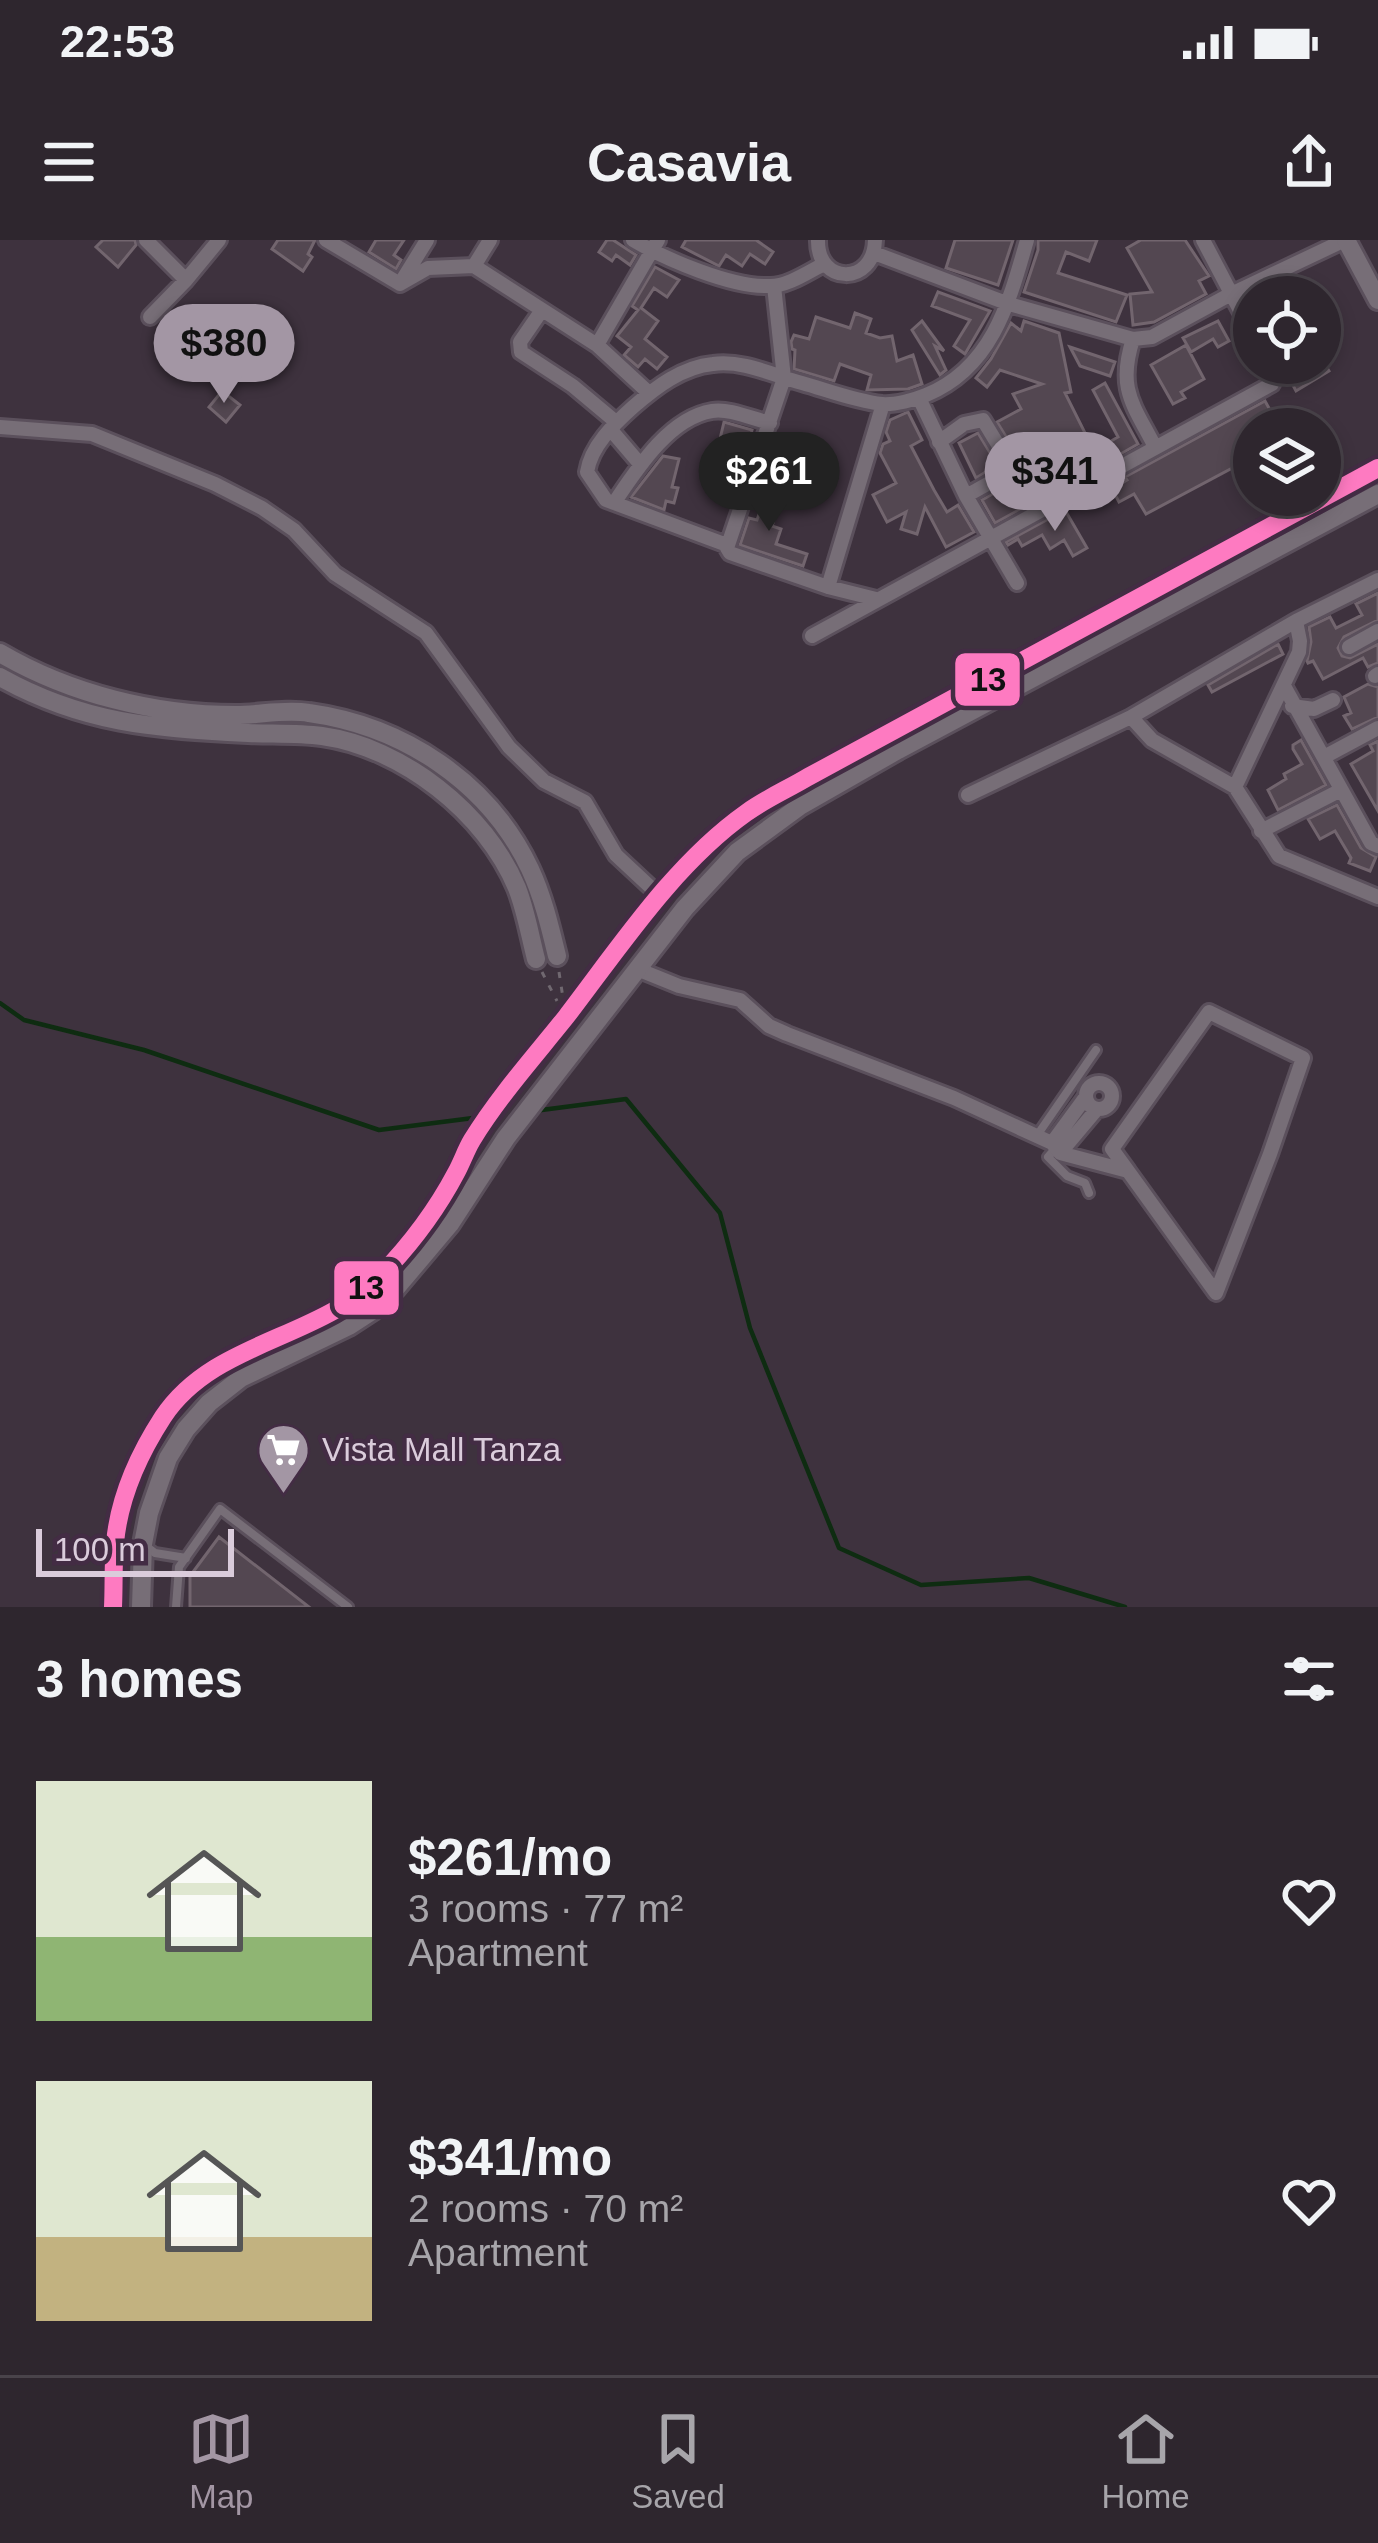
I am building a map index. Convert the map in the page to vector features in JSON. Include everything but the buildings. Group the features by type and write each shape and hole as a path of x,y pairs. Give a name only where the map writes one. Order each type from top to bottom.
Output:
{"street":[{"path":"150,317 219,240"},
{"path":"326,240 400,284"},
{"path":"474,266 490,240"},
{"path":"633,240 655,245 717,277 774,286 824,265"},
{"path":"818,240 818,254 832,271 853,274 862,270 875,246 1009,304 1133,339 1152,337 1346,240 1378,300"},
{"path":"727,545 606,500 586,472 589,458 614,426 676,375 708,364 738,363 883,404 919,398 945,387 981,355 1009,304 1027,240"},
{"path":"1203,240 1233,299"},
{"path":"148,241 187,280"},
{"path":"400,284 425,241"},
{"path":"597,345 655,245"},
{"path":"400,284 428,268 474,266 597,345 650,393"},
{"path":"774,286 784,378 727,545 730,553 876,599"},
{"path":"542,310 520,342 520,352 572,386 614,426 640,464"},
{"path":"1133,339 1124,366 1129,396 1155,447"},
{"path":"812,636 1272,384"},
{"path":"919,398 966,496 1017,583"},
{"path":"828,587 883,404"},
{"path":"614,503 647,453 689,420 716,410 770,423"},
{"path":"939,442 964,424 983,420 1009,463 1004,475 966,496"},
{"path":"0,427 92,434 214,484 294,530 335,574 425,632 509,747 544,781 585,802 616,856 661,897"},
{"path":"113,1607 115,1541 134,1473 166,1412 227,1360 349,1326 396,1288 450,1224 506,1138 637,969 737,852 800,806 849,780 891,743 1202,562 1378,468"},
{"path":"141,1607 149,1513 168,1458 186,1429 209,1402 275,1350 338,1311 381,1276 432,1211 505,1094 661,897 716,837 747,812 837,761 891,743 1378,494"},
{"path":"1202,562 1211,582"},
{"path":"968,795 1131,717 1296,621 1378,580"},
{"path":"1235,787 1301,647 1296,621"},
{"path":"1349,647 1378,631"},
{"path":"0,653 24,668 127,703 234,715 303,712 400,739 436,759 510,833 532,872 548,921 546,958"},
{"path":"0,677 106,720 166,729 323,736 381,754 455,802 493,845 546,958"},
{"path":"1284,686 1371,842 1378,846"},
{"path":"1274,708 1314,710 1333,700"},
{"path":"1131,717 1152,740 1235,787 1285,860 1378,897"},
{"path":"1324,757 1378,728"},
{"path":"1261,830 1341,790"},
{"path":"637,969 679,986 740,1000 769,1026 787,1034 954,1098 1056,1148 1128,1171"},
{"path":"1209,1012 1303,1058 1216,1293 1128,1171 1112,1148 1209,1012"},
{"path":"1056,1148 1097,1104 1131,1121"}],"lane":[{"path":"1037,1136 1096,1050"},
{"path":"1056,1148 1048,1157 1067,1177 1085,1183 1090,1193"},
{"path":"176,1607 179,1567 220,1509 348,1607"},
{"path":"143,1544 155,1553 185,1558"}],"path":[{"path":"546,958 566,1017"},
{"path":"546,958 566,1017"}],"waterway":[{"path":"0,1003 24,1020 144,1050 379,1130 481,1117"},
{"path":"534,1111 626,1099 720,1213 750,1328 839,1548 921,1585 1029,1578 1125,1607"}],"transit line":[{"name":"13","path":"113,1607 121,1510 138,1462 163,1417 210,1371 328,1314 381,1275 432,1213 505,1092 649,908 720,834 769,799 1378,468"}],"place":[{"name":"Vista Mall Tanza","path":"283,1495"}]}
